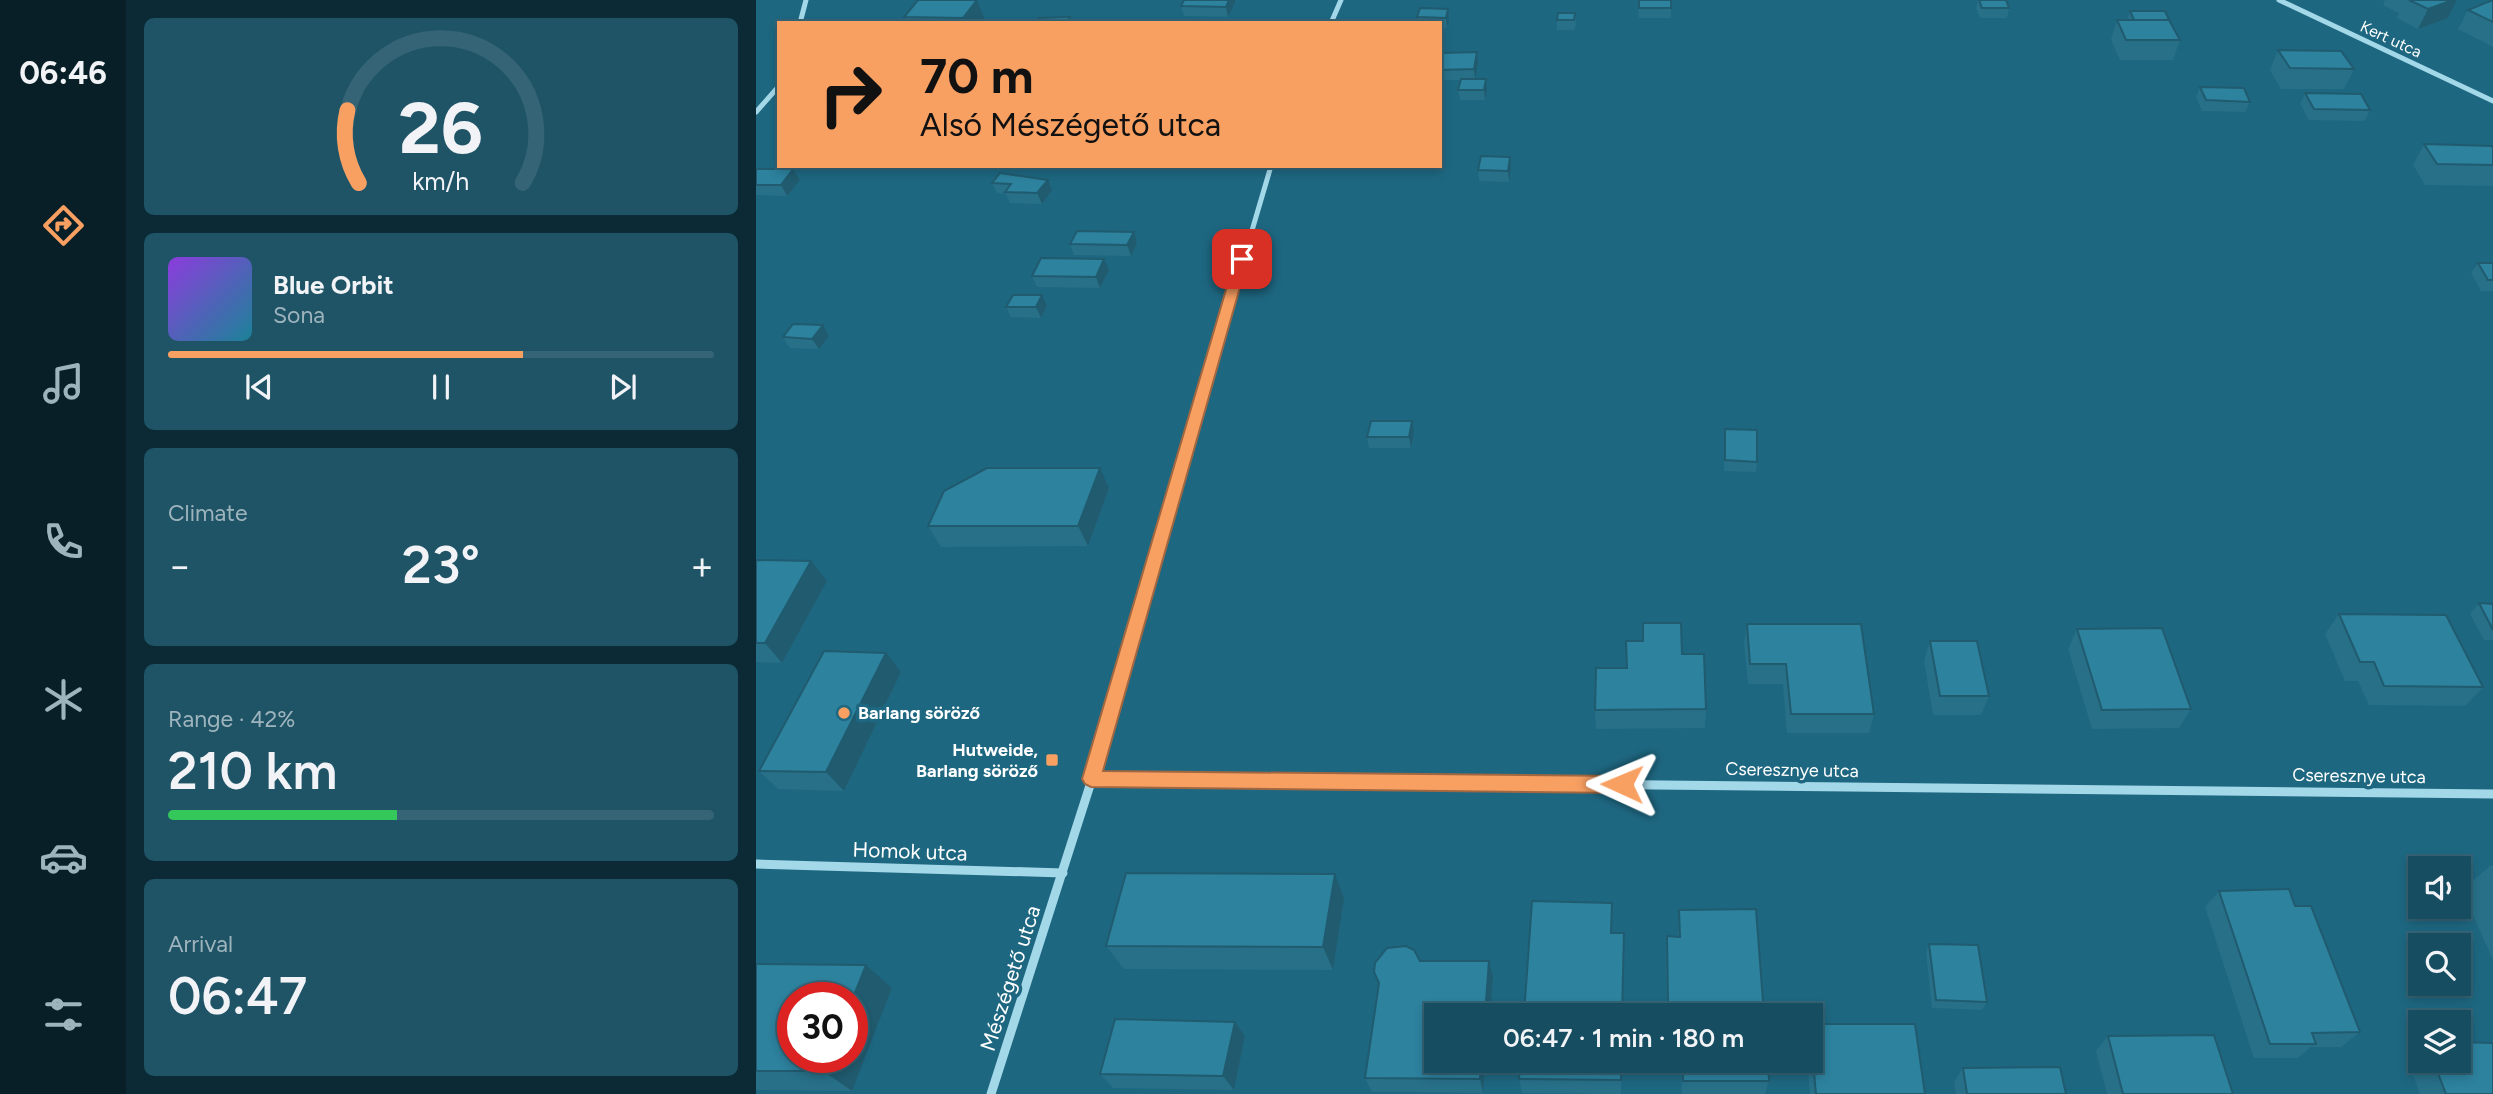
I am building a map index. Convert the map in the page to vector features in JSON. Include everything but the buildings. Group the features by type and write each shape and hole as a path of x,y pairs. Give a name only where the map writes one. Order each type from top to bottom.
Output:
{"street":[{"path":"801,21 806,0"},
{"path":"1332,21 1341,0"},
{"name":"Kert utca","path":"2279,0 2493,101"},
{"path":"756,112 777,88"},
{"name":"Mészégető utca","path":"990,1094 1063,873 1270,168"},
{"name":"Cseresznye utca","path":"1091,779 2493,794"},
{"name":"Homok utca","path":"756,864 1063,873"}],"place":[{"name":"Barlang söröző","path":"844,713"},
{"name":"Hutweide, Barlang söröző","path":"1052,760"}],"route":[{"path":"1242,259 1091,779 1622,784"}]}
